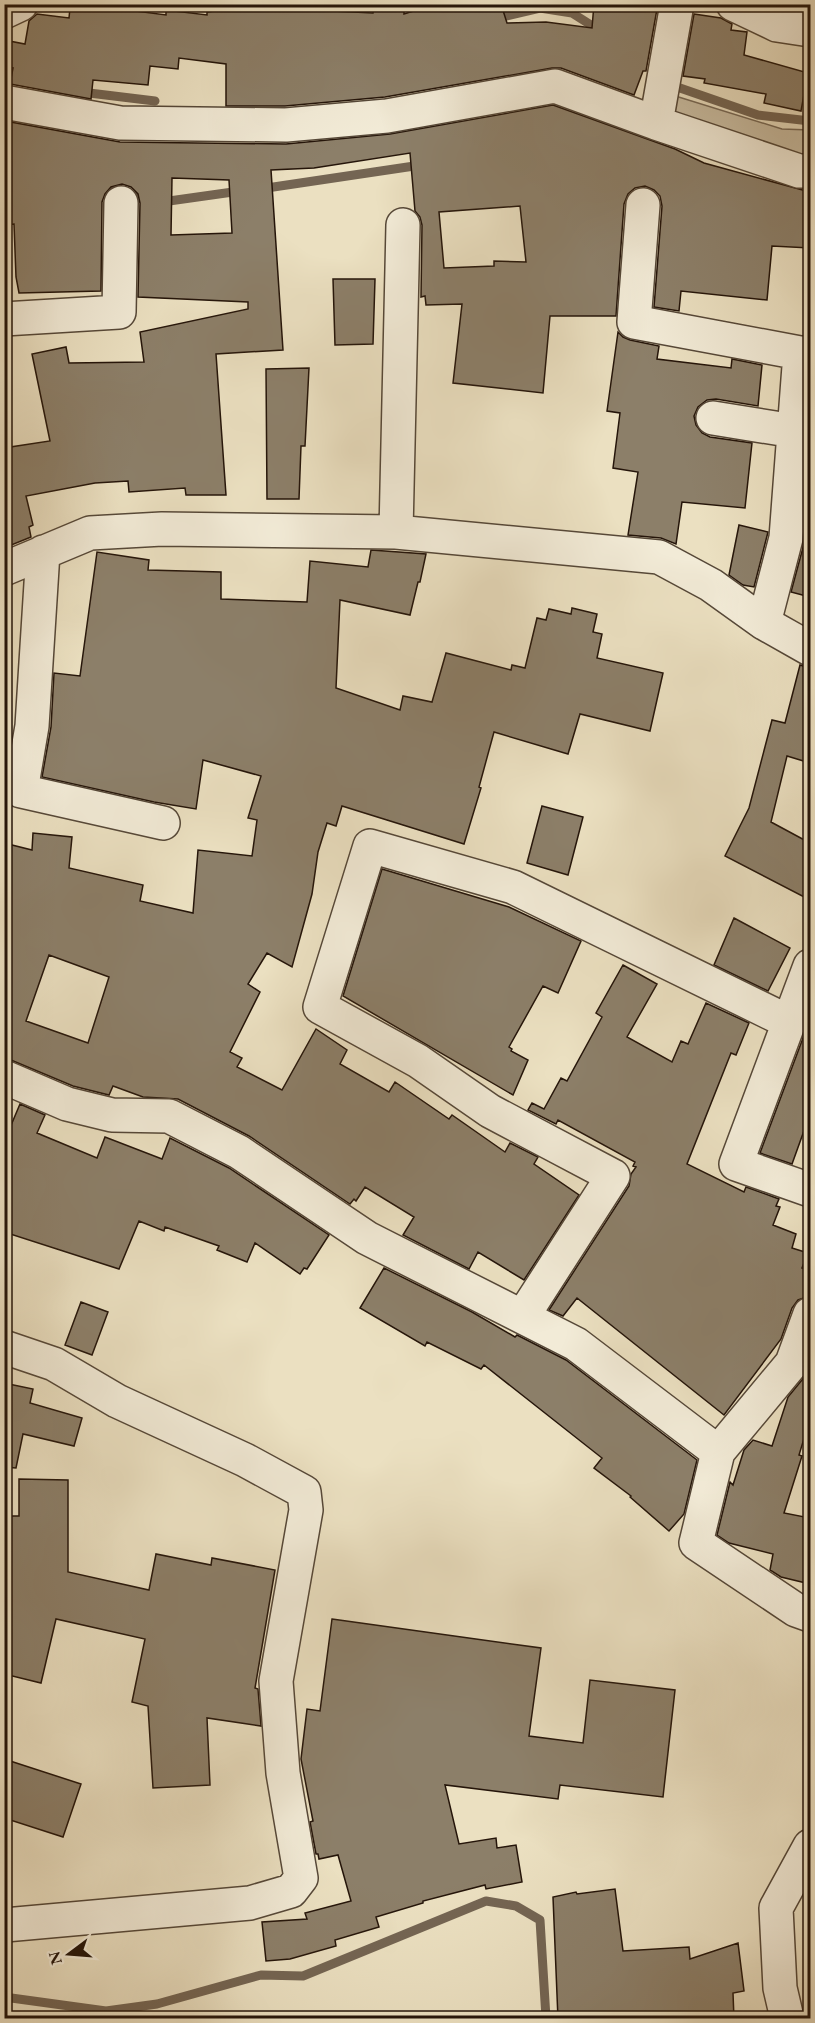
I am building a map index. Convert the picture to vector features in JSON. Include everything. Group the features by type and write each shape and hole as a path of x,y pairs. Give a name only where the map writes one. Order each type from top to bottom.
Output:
{"street":[{"path":"4,12 21,4"},
{"path":"656,123 677,4"},
{"path":"733,4 779,15 810,30"},
{"path":"4,102 120,123 286,125 387,116 555,86 799,171 810,171"},
{"path":"4,319 119,312 121,203"},
{"path":"643,205 634,321 805,353 794,431 798,539 764,623"},
{"path":"396,532 403,225"},
{"path":"713,418 794,431"},
{"path":"4,569 90,533 162,530 396,532 659,556 711,585 764,623 810,649"},
{"path":"43,552 32,726 21,792 163,823"},
{"path":"523,1316 613,1176 490,1110 418,1061 320,1007 370,846 513,887 789,1023"},
{"path":"810,966 736,1164 810,1190"},
{"path":"4,1077 67,1104 112,1115 169,1116 239,1152 367,1238 576,1344 718,1452"},
{"path":"810,1314 792,1363 718,1452 696,1543 796,1610 810,1615"},
{"path":"4,1347 54,1364 117,1401 245,1460 304,1492 306,1510 276,1682 283,1773 301,1878 291,1891 250,1903 5,1926"},
{"path":"787,2019 780,1988 776,1908 810,1846"}],"shaded area":[{"path":"669,94 782,129 810,130 810,163 673,120"}],"building":[{"path":"268,4 292,4 292,9 373,13 374,4 404,4 404,14 436,4 501,4 507,23 546,22 592,28 594,4 656,4 654,9 657,9 646,71 643,71 634,95 561,68 552,68 385,97 285,106 226,106 226,64 179,58 178,69 150,66 148,85 93,80 91,99 10,84 13,68 4,67 4,40 25,44 29,21 37,14 69,18 70,8 120,11 120,9 166,15 166,10 207,15 207,12"},
{"path":"694,14 721,18 732,24 731,30 747,32 744,55 808,73 801,111 764,103 766,94 704,83 705,79 683,76"},
{"path":"553,105 675,149 704,163 810,192 810,248 772,246 767,300 681,291 679,311 654,307 662,206 660,196 654,190 645,186 635,188 628,194 624,204 616,316 550,316 543,393 453,383 462,304 426,305 425,296 421,297 422,225 415,211 410,153 314,168 271,170 283,350 216,354 226,495 186,495 185,488 129,492 128,481 95,483 26,496 33,525 29,527 31,537 4,548 4,448 50,441 32,354 66,347 69,363 144,362 140,332 248,309 248,302 138,297 140,203 138,194 131,187 122,184 111,187 102,202 101,291 19,293 16,277 14,224 4,225 5,121 120,142 286,144 390,134","holes":["172,178 229,180 232,233 171,235","520,206 526,262 494,261 494,266 444,268 439,212"]},
{"path":"333,279 375,279 373,344 335,345"},
{"path":"618,332 630,340 659,346 657,359 731,368 732,359 762,365 758,406 716,399 707,400 698,407 694,416 696,425 702,433 710,437 752,443 745,508 682,502 676,544 661,538 628,535 638,472 613,468 620,413 607,411"},
{"path":"309,368 305,446 301,446 299,499 267,499 266,369"},
{"path":"739,525 768,532 754,587 743,585 729,575"},
{"path":"805,540 810,541 810,597 791,592"},
{"path":"371,550 426,554 410,615 340,600 336,688 400,710 403,696 432,702 446,653 511,670 512,665 525,668 537,618 546,620 549,609 571,614 572,608 597,614 593,632 602,634 597,658 663,673 650,731 580,714 568,754 494,732 479,787 481,788 464,844 342,806 336,826 327,823 318,852 312,894 292,967 267,953 248,984 260,992 230,1052 242,1058 237,1067 282,1090 316,1029 347,1050 340,1064 389,1092 395,1082 449,1119 452,1115 505,1152 510,1143 538,1157 534,1164 579,1195 524,1280 478,1252 469,1269 403,1235 414,1217 365,1187 356,1201 354,1199 350,1204 249,1136 178,1099 143,1097 113,1086 109,1095 73,1086 4,1059 4,843 32,850 33,833 72,837 69,868 143,885 140,901 193,913 198,850 252,856 257,820 248,818 261,776 203,760 196,809 42,777 51,727 54,673 80,676 97,552 149,560 148,570 221,572 221,599 307,602 310,561 368,567","holes":["49,955 109,977 88,1043 26,1021"]},
{"path":"800,665 810,668 810,763 787,756 771,822 810,843 810,900 725,856 749,808 772,720 785,723"},
{"path":"542,806 583,817 568,875 527,863"},
{"path":"382,869 509,907 581,941 558,993 543,986 509,1047 511,1051 528,1060 513,1095 343,996"},
{"path":"734,918 790,948 768,991 714,965"},
{"path":"623,965 657,984 627,1037 672,1062 681,1041 688,1044 706,1003 749,1023 736,1055 731,1053 687,1164 744,1192 746,1187 779,1199 776,1206 780,1207 773,1225 796,1234 792,1248 808,1253 802,1268 810,1270 810,1296 798,1300 792,1308 781,1339 724,1415 577,1298 563,1316 549,1310 629,1186 631,1174 636,1167 633,1166 635,1162 558,1120 556,1124 528,1110 532,1103 544,1109 561,1078 567,1081 602,1017 596,1013"},
{"path":"809,1022 810,1114 792,1164 760,1153"},
{"path":"20,1104 45,1115 37,1133 97,1158 105,1137 162,1159 170,1138 229,1168 329,1235 307,1269 304,1268 300,1274 255,1243 247,1262 217,1250 219,1246 165,1227 164,1231 139,1221 119,1269 4,1232 4,1142"},
{"path":"384,1268 472,1312 515,1337 517,1335 566,1360 697,1460 684,1514 669,1531 631,1496 594,1468 602,1458 484,1365 481,1369 427,1342 425,1346 360,1308"},
{"path":"81,1302 108,1312 92,1355 65,1345"},
{"path":"810,1367 810,1419 799,1455 802,1456 784,1513 810,1518 810,1584 781,1577 770,1570 773,1554 729,1543 717,1535 730,1482 733,1485 744,1450 753,1440 772,1446 788,1397"},
{"path":"4,1383 33,1389 30,1403 82,1418 74,1446 23,1434 16,1468 4,1467"},
{"path":"19,1479 68,1480 68,1572 149,1590 156,1554 211,1565 212,1558 275,1570 255,1688 258,1689 261,1726 207,1718 210,1785 153,1788 148,1706 132,1702 145,1639 56,1619 41,1683 4,1674 4,1589 10,1565 10,1516 19,1516"},
{"path":"332,1619 541,1648 529,1736 583,1743 590,1680 675,1690 663,1797 560,1785 558,1799 445,1785 459,1844 496,1838 497,1848 516,1845 522,1882 486,1889 485,1885 423,1901 423,1903 376,1917 379,1927 335,1940 336,1946 290,1959 266,1961 262,1922 307,1919 305,1913 351,1901 338,1855 319,1859 316,1854 310,1822 313,1821 301,1759 307,1709 320,1711"},
{"path":"4,1759 81,1784 63,1837 4,1818"},
{"path":"615,1889 623,1951 689,1947 690,1959 738,1943 744,1991 733,1993 734,2019 558,2019 553,1897 576,1892 577,1894"}],"waterway":[{"path":"494,19 540,8 572,13 602,32"},
{"path":"4,79 23,82"},
{"path":"680,88 758,115 810,121"},
{"path":"81,92 155,101"},
{"path":"260,189 421,165"},
{"path":"99,183 148,201"},
{"path":"162,202 240,191"},
{"path":"4,1997 106,2011 157,2004 261,1975 303,1976 486,1901 516,1906 540,1920 546,2018"}]}
